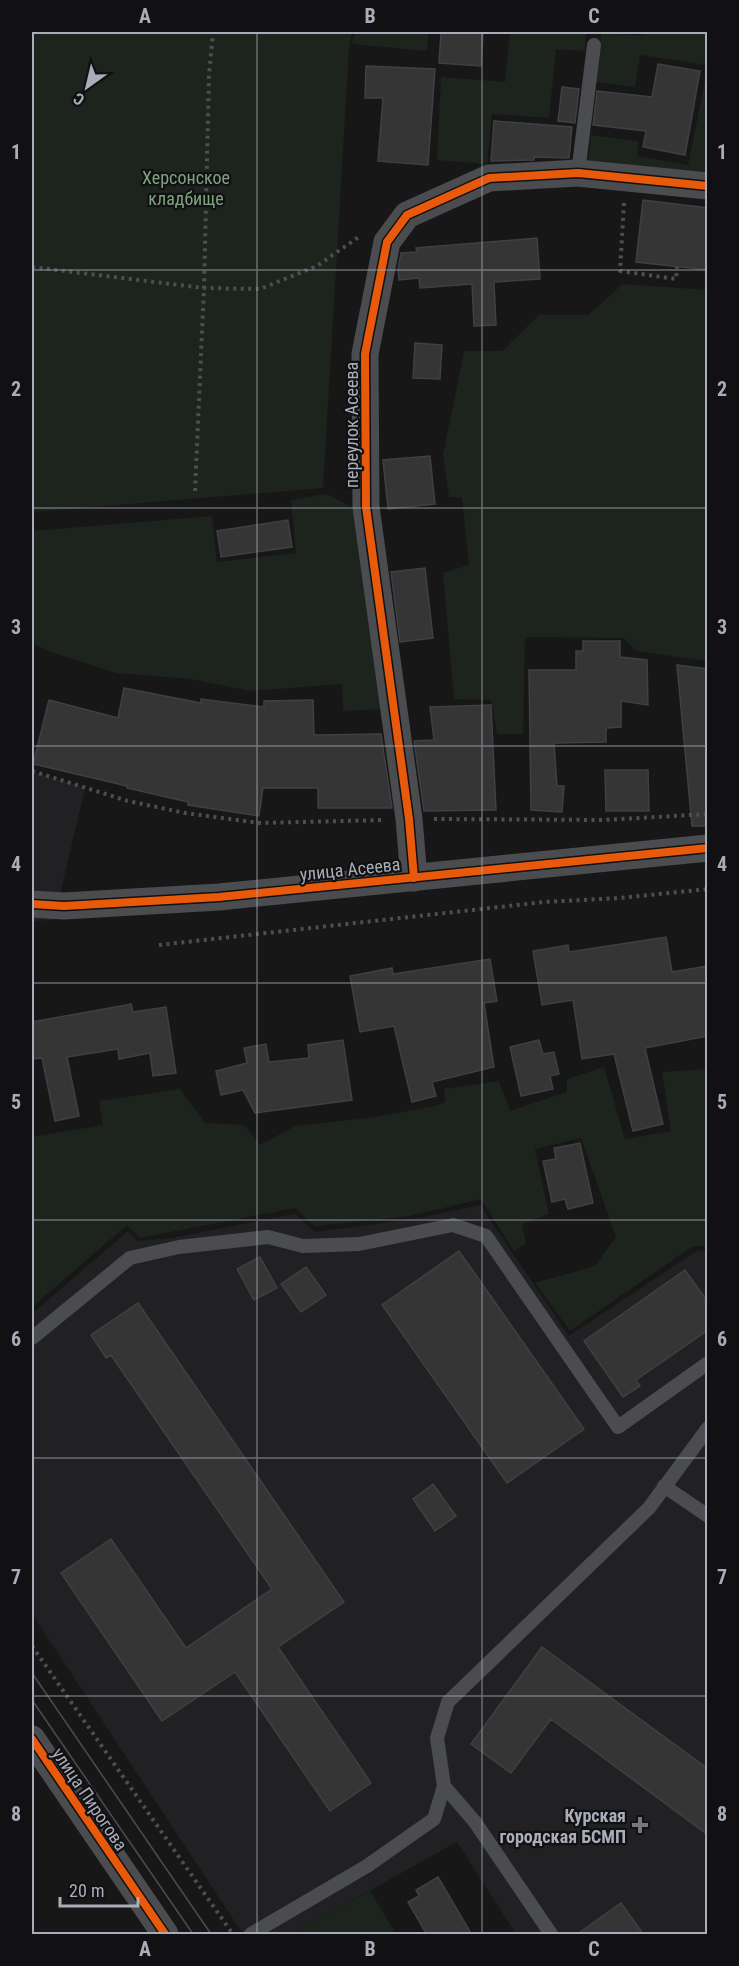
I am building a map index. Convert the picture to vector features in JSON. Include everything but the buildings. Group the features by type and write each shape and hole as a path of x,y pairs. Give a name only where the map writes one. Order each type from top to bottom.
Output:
{"street":[{"name":"переулок Асеева","path":"414,878 409,819 366,507 365,354 387,242 407,215 489,178 578,173 708,186"},
{"name":"улица Асеева","path":"32,904 64,906 219,897 708,848"},
{"name":"улица Пирогова","path":"32,1739 165,1935"}],"lane":[{"path":"578,173 594,45"},
{"path":"32,1338 130,1258 179,1247 268,1237 303,1246 359,1244 453,1226 486,1236 618,1427 708,1363"},
{"path":"251,1935 367,1866 434,1819 444,1786 437,1738 448,1702 649,1508 708,1428"},
{"path":"664,1486 708,1516"},
{"path":"444,1786 475,1822 551,1935"}],"path":[{"path":"195,491 204,288 209,75 213,32"},
{"path":"625,178 620,272 676,279 677,267"},
{"path":"32,267 204,288 260,289 317,266 368,230"},
{"path":"32,771 128,801 185,813 260,823 409,819 604,820 708,814"},
{"path":"159,945 532,904 708,889"},
{"path":"32,1646 233,1935"}],"shaded area":[{"path":"32,771 85,788 54,920 32,921"},
{"path":"480,1205 569,1336 698,1250 707,1252 707,1934 516,1934 457,1842 292,1934 243,1934 32,1614 32,1314 128,1231 137,1241 172,1238 295,1214 315,1232 420,1218"}],"green space":[{"name":"Херсонское кладбище","path":"32,32 352,32 349,49 323,488 32,512"},
{"path":"355,32 429,32 427,51 352,44"},
{"path":"510,32 586,32 585,51 556,49 549,118 492,114 487,164 437,160 441,77 505,82"},
{"path":"644,32 707,32 707,65 640,55 635,87 596,82 601,34 644,35"},
{"path":"707,71 707,177 588,162 591,135 638,141 637,156 688,165"},
{"path":"623,284 707,290 707,661 637,651 623,638 525,637 523,734 497,734 491,700 454,699 443,573 469,565 462,498 449,497 443,455 464,351 502,351 539,315 588,315"},
{"path":"327,494 360,512 383,709 343,711 342,684 250,691 191,679 116,673 48,651 32,643 32,531 212,516 217,562 296,553 291,500"},
{"path":"604,1067 625,1139 671,1131 662,1072 707,1069 707,1246 693,1246 570,1331 535,1283 595,1266 616,1237 581,1138 535,1149 549,1214 522,1224 526,1243 514,1251 481,1199 410,1216 314,1226 295,1208 139,1238 127,1225 32,1307 32,1137 103,1125 99,1101 180,1089 205,1123 244,1125 260,1145 295,1126 369,1118 436,1106 445,1102 444,1089 499,1081 510,1111 567,1092 567,1079"},
{"path":"370,1891 396,1934 292,1934"}],"tram line":[{"path":"32,1673 211,1934"},
{"path":"32,1700 193,1934"}],"cycle path":[{"path":"414,878 409,819 366,507 365,354 387,242 407,215 489,178 578,173 708,186"},
{"path":"32,904 64,906 219,897 708,848"},
{"path":"32,1739 165,1934"}],"place":[{"name":"Курская городская БСМП","path":"640,1825"}]}
